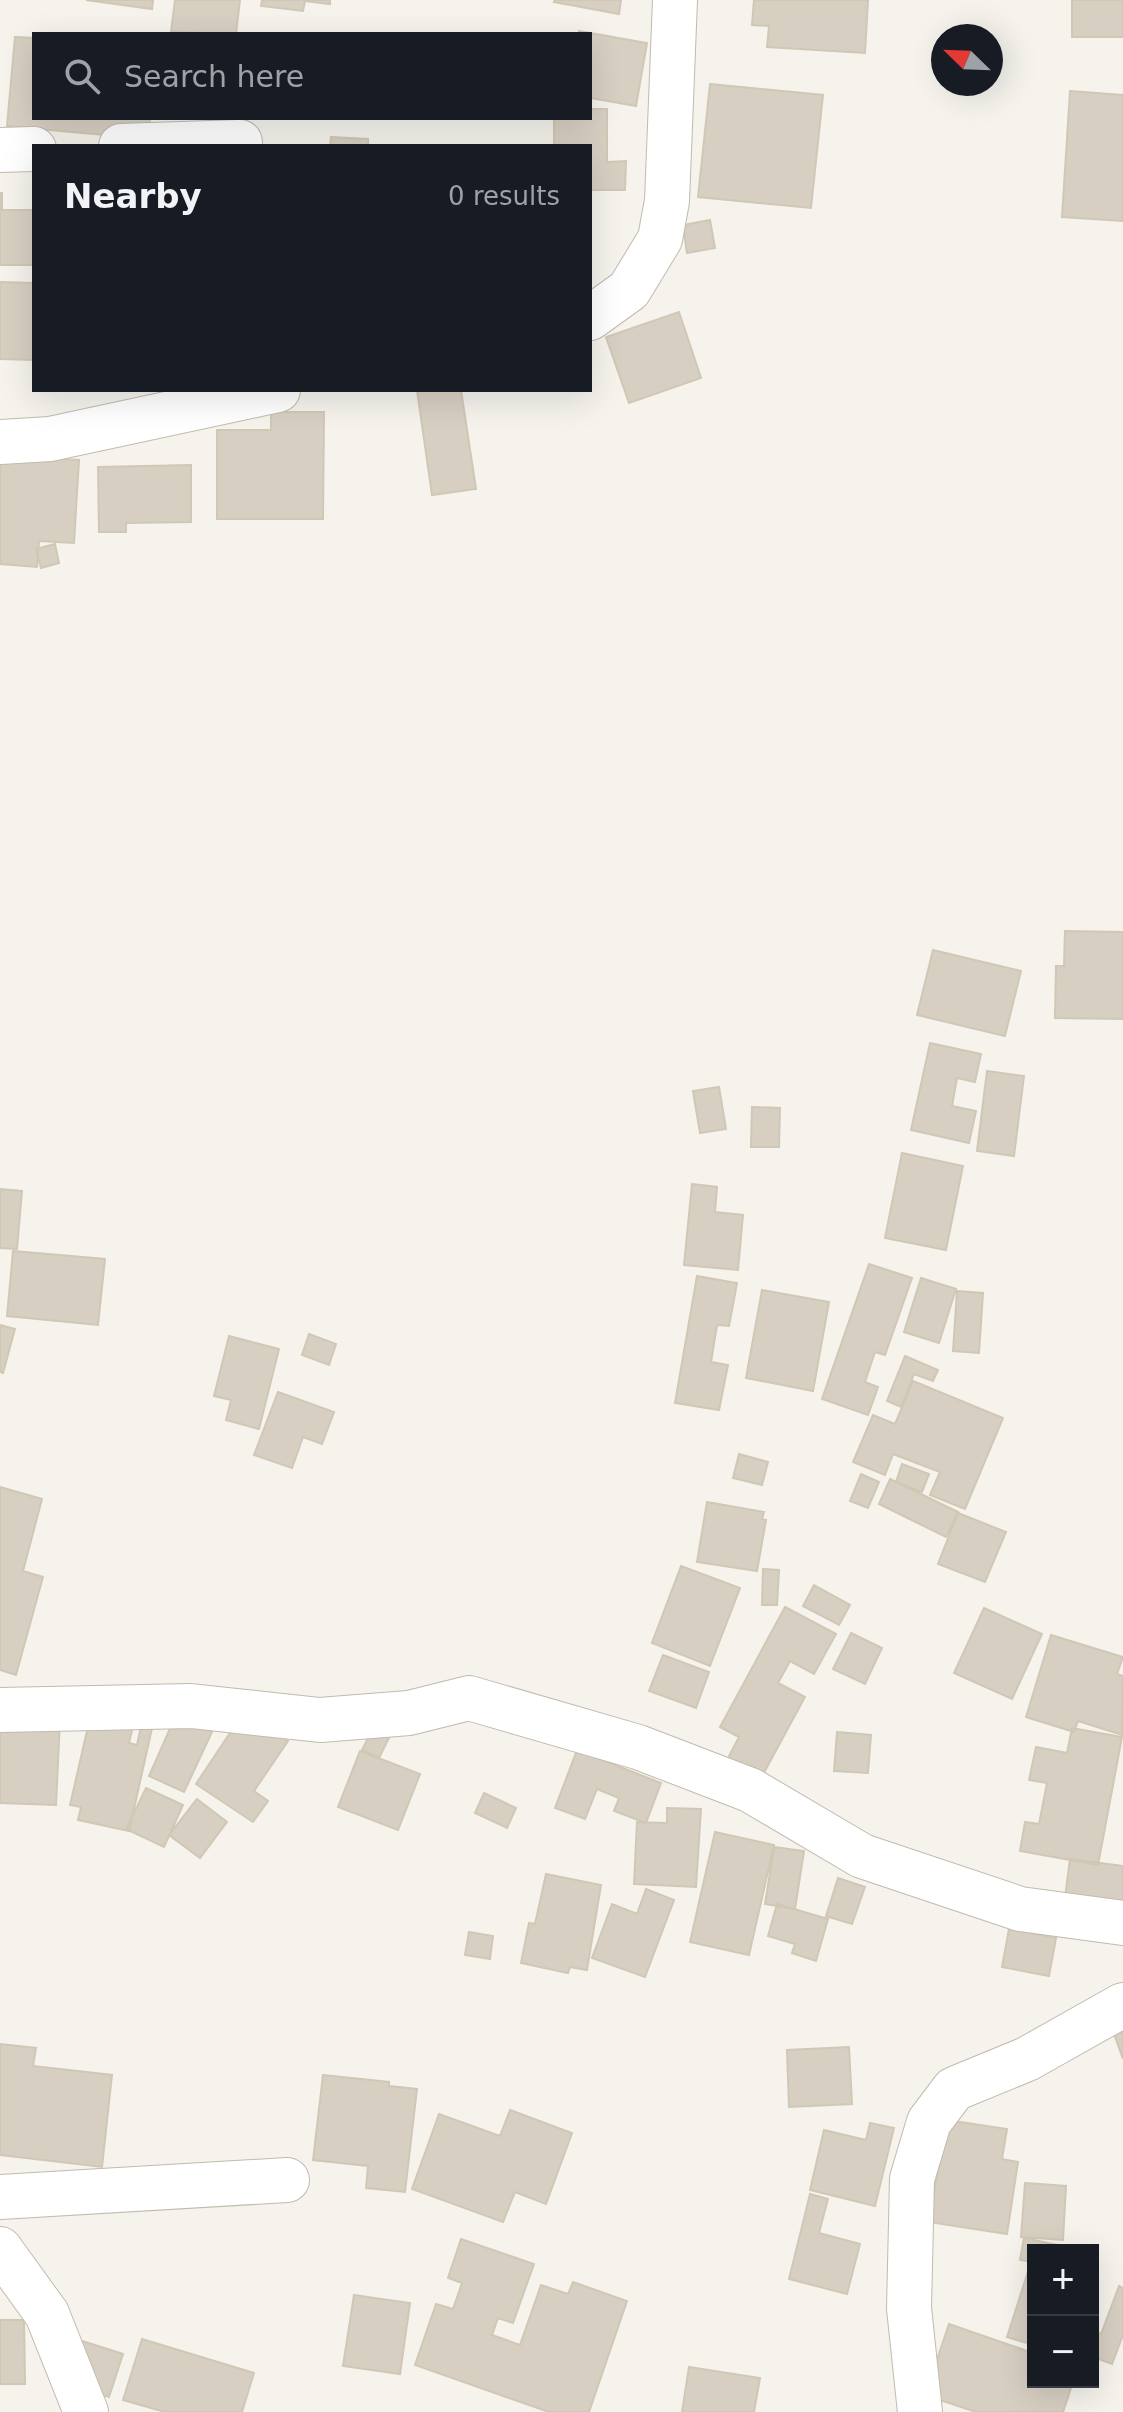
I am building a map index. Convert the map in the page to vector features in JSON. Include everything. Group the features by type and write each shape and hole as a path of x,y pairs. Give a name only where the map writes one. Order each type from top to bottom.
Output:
{"street":[{"path":"592,317 629,290 660,239 667,201 675,0"},
{"path":"180,144 240,142"},
{"path":"0,150 32,149"},
{"path":"0,442 50,439 269,392"},
{"path":"0,1710 191,1706 320,1720 409,1713 469,1698 638,1747 750,1790 862,1856 1020,1909 1123,1923"},
{"path":"920,2412 909,2308 912,2179 929,2122 954,2089 1027,2059 1123,2005"},
{"path":"0,2197 287,2180"},
{"path":"0,2249 47,2314 86,2412"}],"building":[{"path":"86,0 153,0 152,9"},
{"path":"175,0 240,0 236,32 171,32"},
{"path":"262,0 330,0 330,4 305,1 303,11 261,6"},
{"path":"555,0 621,0 619,14"},
{"path":"754,0 868,0 865,53 767,47 769,26 752,25"},
{"path":"1072,0 1123,0 1123,37 1072,37"},
{"path":"592,33 647,43 636,106 592,98"},
{"path":"15,37 32,38 32,120 150,120 148,139 7,126"},
{"path":"710,84 823,95 811,208 698,197"},
{"path":"1070,91 1123,95 1123,221 1062,217"},
{"path":"592,109 607,109 607,162 626,161 625,190 592,190 592,144 554,144 554,120 592,120"},
{"path":"331,137 368,139 368,144 330,144"},
{"path":"2,193 2,210 32,210 32,265 0,265"},
{"path":"710,220 715,248 687,253 683,225"},
{"path":"0,282 32,283 32,360 0,359"},
{"path":"679,312 701,378 629,403 606,337"},
{"path":"417,392 461,392 476,489 432,495"},
{"path":"271,412 324,412 323,519 217,519 217,430 271,430"},
{"path":"0,456 79,460 74,543 39,541 37,567 0,564"},
{"path":"191,465 191,522 126,523 126,532 99,532 98,467"},
{"path":"55,544 59,563 41,568 36,549"},
{"path":"1065,931 1123,932 1123,1019 1055,1018 1056,966 1064,966"},
{"path":"933,950 1021,971 1005,1036 917,1015"},
{"path":"930,1043 981,1054 975,1082 957,1078 952,1106 976,1111 969,1143 911,1130"},
{"path":"987,1071 1024,1076 1014,1156 977,1151"},
{"path":"719,1087 726,1129 700,1133 693,1091"},
{"path":"752,1107 780,1108 779,1147 751,1147"},
{"path":"902,1153 963,1166 946,1250 885,1238"},
{"path":"692,1184 717,1187 715,1212 743,1215 738,1270 684,1265"},
{"path":"0,1189 22,1191 17,1249 0,1248"},
{"path":"13,1251 105,1259 98,1325 7,1316"},
{"path":"869,1264 912,1278 885,1355 875,1352 865,1382 878,1387 868,1415 822,1399"},
{"path":"697,1276 737,1283 729,1326 717,1325 711,1362 728,1365 719,1410 675,1403"},
{"path":"921,1278 956,1289 939,1343 904,1332"},
{"path":"762,1290 829,1302 813,1391 746,1378"},
{"path":"957,1291 983,1293 979,1353 953,1351"},
{"path":"0,1325 15,1329 3,1373 0,1372"},
{"path":"309,1334 336,1344 329,1365 302,1355"},
{"path":"229,1336 279,1349 259,1429 226,1420 231,1400 214,1396"},
{"path":"905,1356 938,1370 933,1381 914,1374 901,1407 887,1401"},
{"path":"913,1381 1003,1418 965,1509 930,1495 940,1472 893,1454 885,1475 853,1462 873,1415 895,1424"},
{"path":"278,1392 334,1412 322,1444 303,1437 292,1468 254,1455"},
{"path":"739,1454 768,1462 762,1485 733,1478"},
{"path":"902,1464 929,1474 922,1492 896,1482"},
{"path":"861,1474 879,1482 868,1508 850,1501"},
{"path":"890,1479 958,1512 946,1537 879,1504"},
{"path":"0,1487 42,1499 23,1571 43,1577 16,1675 0,1670"},
{"path":"707,1502 764,1512 762,1519 766,1520 757,1571 697,1562"},
{"path":"958,1513 1006,1532 985,1582 938,1564"},
{"path":"681,1566 740,1588 710,1666 652,1643"},
{"path":"763,1569 779,1570 777,1605 762,1605"},
{"path":"814,1585 850,1605 839,1625 803,1606"},
{"path":"785,1607 836,1634 814,1674 790,1661 778,1683 805,1697 753,1793 719,1775 739,1737 720,1727"},
{"path":"984,1608 1042,1634 1012,1699 954,1673"},
{"path":"851,1633 882,1648 865,1684 833,1669"},
{"path":"1051,1635 1123,1657 1117,1674 1123,1676 1122,1735 1078,1721 1074,1732 1026,1717"},
{"path":"663,1655 709,1672 696,1708 649,1691"},
{"path":"92,1709 135,1718 129,1743 137,1745 144,1712 155,1715 129,1831 78,1820 81,1807 70,1805"},
{"path":"244,1712 288,1741 254,1791 268,1801 253,1822 196,1784"},
{"path":"176,1715 212,1732 184,1792 149,1776"},
{"path":"0,1716 60,1719 56,1805 0,1803"},
{"path":"376,1722 393,1730 379,1758 362,1750"},
{"path":"1072,1728 1122,1737 1098,1865 1020,1851 1025,1822 1039,1824 1047,1783 1029,1780 1036,1747 1067,1753"},
{"path":"837,1732 871,1735 868,1773 834,1771"},
{"path":"577,1750 661,1783 646,1823 614,1811 619,1798 597,1789 585,1819 555,1808"},
{"path":"360,1751 420,1774 398,1830 338,1807"},
{"path":"146,1788 183,1805 164,1847 126,1829"},
{"path":"484,1793 516,1808 507,1828 475,1813"},
{"path":"197,1799 227,1822 200,1858 169,1835"},
{"path":"667,1808 701,1809 696,1887 634,1884 637,1822 667,1823"},
{"path":"715,1832 774,1845 749,1955 690,1942"},
{"path":"774,1847 804,1851 795,1909 765,1904"},
{"path":"1070,1859 1123,1866 1123,1912 1064,1905"},
{"path":"546,1874 601,1885 587,1970 570,1967 568,1973 521,1963 529,1923 535,1924"},
{"path":"838,1878 865,1887 852,1924 826,1916"},
{"path":"646,1889 674,1900 645,1977 592,1958 612,1904 637,1914"},
{"path":"777,1904 828,1919 816,1961 792,1953 795,1944 768,1936"},
{"path":"1009,1929 1056,1938 1049,1976 1002,1967"},
{"path":"469,1932 493,1936 490,1959 465,1955"},
{"path":"1123,2028 1123,2059 1113,2031"},
{"path":"0,2044 36,2048 33,2066 112,2075 102,2167 0,2155"},
{"path":"849,2047 852,2104 789,2107 787,2050"},
{"path":"323,2075 389,2082 389,2086 417,2089 405,2192 366,2188 368,2166 313,2160"},
{"path":"510,2110 572,2133 546,2204 515,2192 503,2222 412,2189 439,2114 500,2136"},
{"path":"947,2120 1007,2129 1002,2159 1018,2162 1007,2234 929,2222"},
{"path":"870,2123 894,2128 875,2206 810,2190 824,2130 866,2140"},
{"path":"1025,2183 1066,2186 1063,2240 1021,2237"},
{"path":"810,2194 828,2199 819,2233 860,2244 847,2294 789,2279"},
{"path":"1024,2238 1053,2244 1027,2244 1027,2261 1020,2260"},
{"path":"461,2239 534,2264 513,2323 498,2318 492,2335 520,2345 541,2285 568,2294 573,2282 627,2301 589,2412 549,2412 415,2365 436,2304 453,2309 462,2283 448,2278"},
{"path":"1027,2275 1027,2343 1007,2337"},
{"path":"1119,2286 1123,2288 1123,2335 1112,2364 1099,2359 1101,2334"},
{"path":"354,2295 410,2303 400,2374 343,2366"},
{"path":"0,2320 24,2320 25,2384 0,2384"},
{"path":"949,2324 1027,2351 1027,2388 1071,2388 1063,2412 976,2412 925,2395"},
{"path":"142,2339 254,2373 242,2412 165,2412 123,2400"},
{"path":"79,2340 123,2354 109,2397 65,2383"},
{"path":"689,2367 760,2378 754,2412 682,2412"}]}
